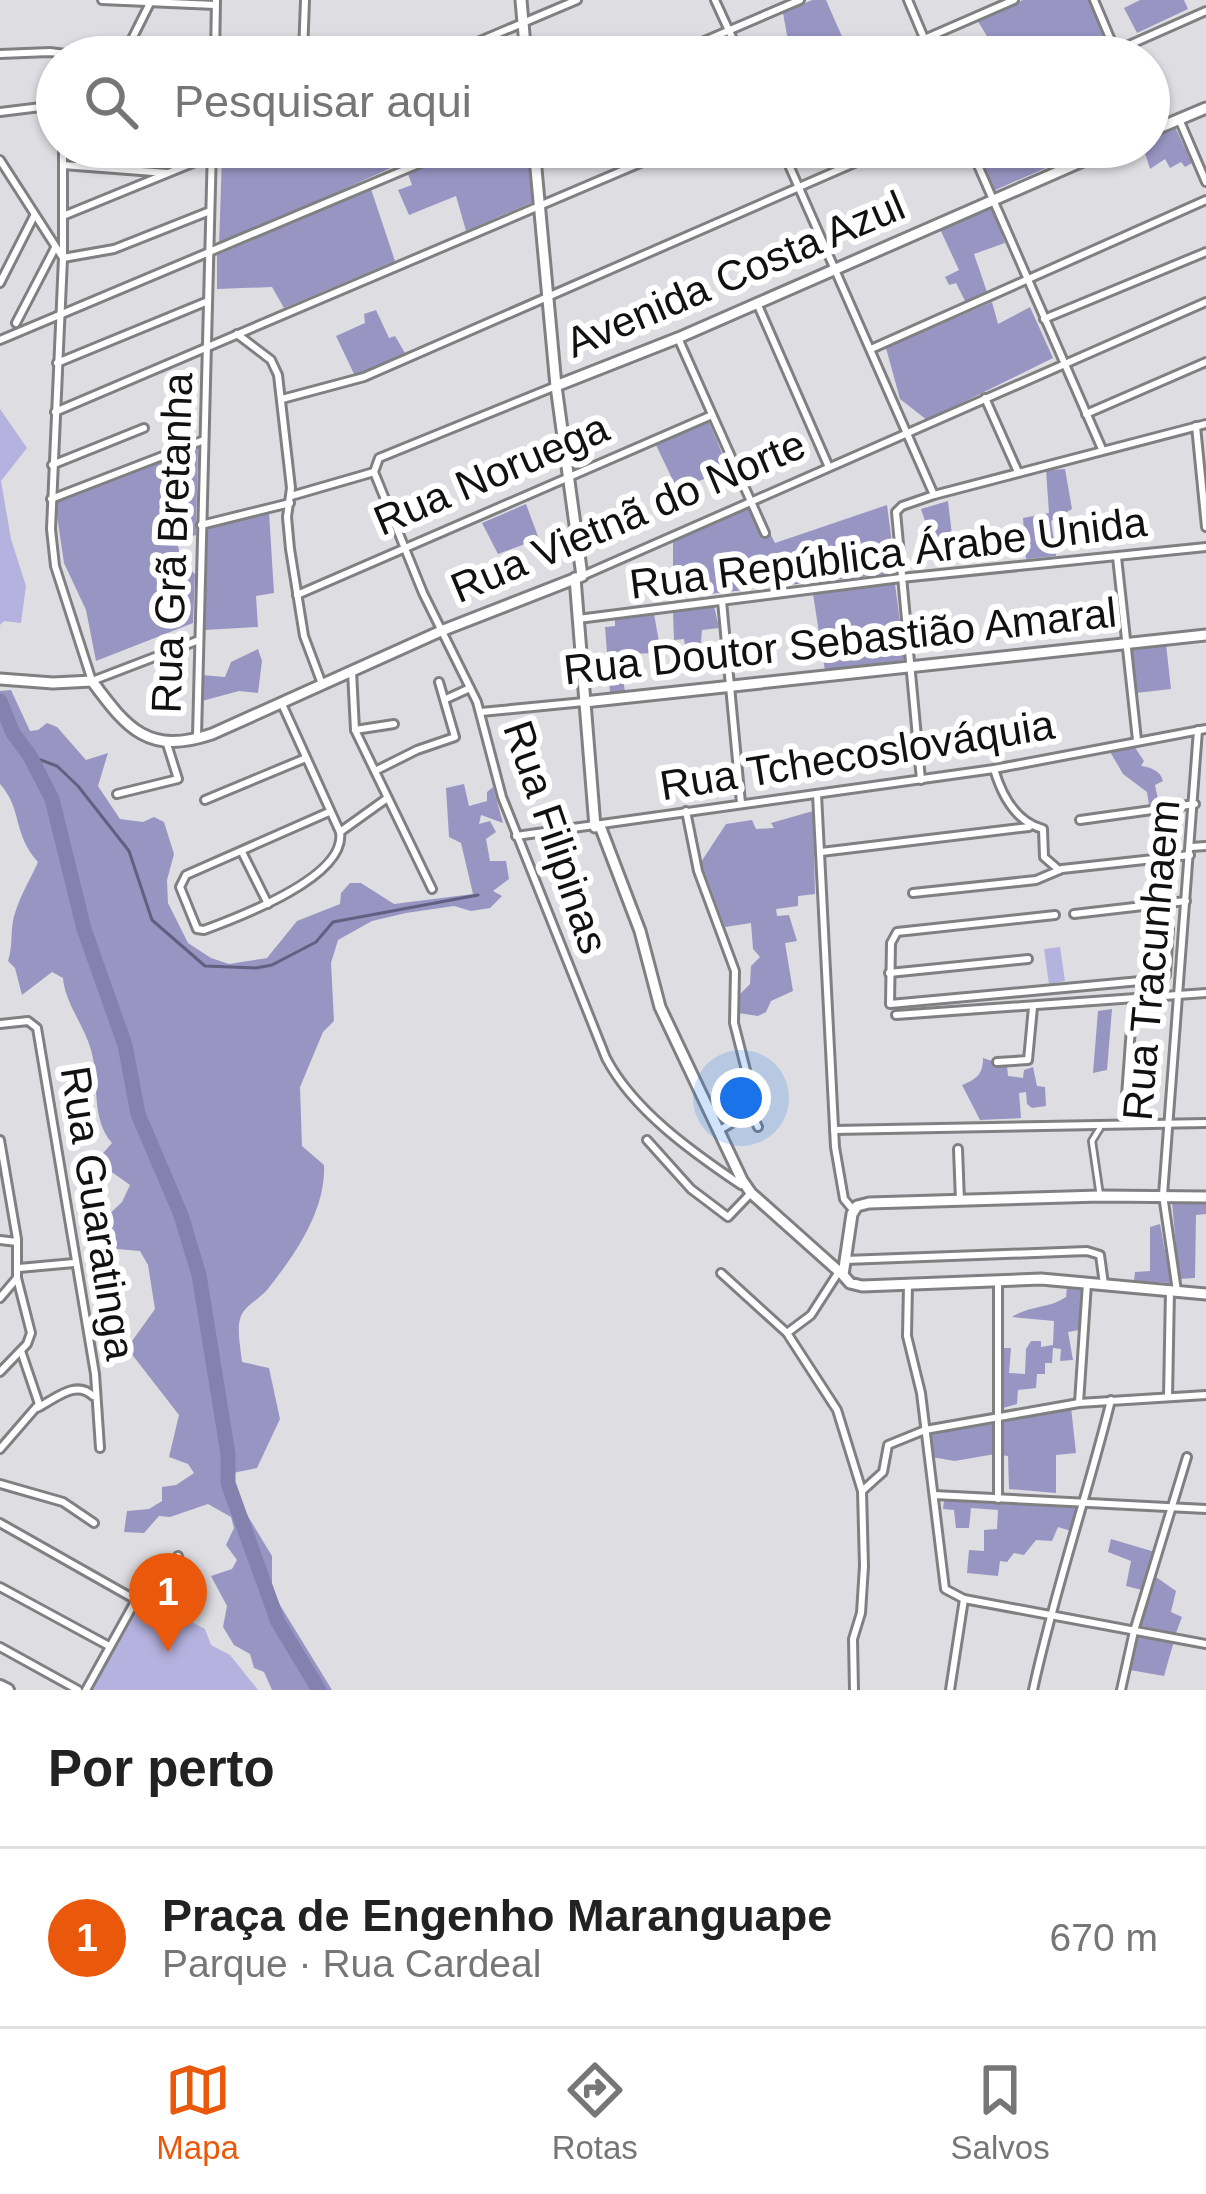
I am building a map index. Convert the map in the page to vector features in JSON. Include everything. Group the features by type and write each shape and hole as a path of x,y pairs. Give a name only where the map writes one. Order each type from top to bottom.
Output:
{"main road":[{"path":"0,1686 8,1690"}],"street":[{"path":"102,0 215,2 214,36"},
{"path":"300,36 305,0"},
{"path":"521,0 524,36"},
{"path":"490,36 577,0"},
{"path":"715,0 732,36"},
{"path":"715,36 800,0"},
{"path":"908,0 923,36"},
{"path":"1094,0 1109,36"},
{"path":"931,36 1008,1"},
{"path":"134,36 151,2"},
{"path":"1153,36 1206,10"},
{"path":"0,53 36,52"},
{"path":"1170,123 1206,107"},
{"path":"0,112 36,108"},
{"path":"1180,119 1206,182"},
{"path":"0,160 63,258"},
{"path":"63,168 51,499 56,566 92,681 124,722 167,745 178,778 117,794"},
{"path":"103,168 169,173"},
{"path":"62,216 179,168"},
{"name":"Rua Grã Bretanha","path":"196,740 212,168"},
{"path":"0,340 410,168"},
{"path":"537,168 579,577 578,620 597,827 640,931 660,1007 750,1192 855,1285 998,1278 1206,1294"},
{"path":"55,412 630,168"},
{"path":"791,168 934,495"},
{"path":"282,399 364,377 843,168"},
{"path":"979,168 1102,449"},
{"name":"Avenida Costa Azul","path":"374,472 379,458 678,338 1068,168"},
{"path":"871,349 1206,200"},
{"path":"63,258 114,249 211,212"},
{"path":"0,283 35,214"},
{"path":"16,322 56,248"},
{"path":"1044,319 1206,252"},
{"path":"57,363 208,301"},
{"name":"Rua Vietnã do Norte","path":"167,745 196,740 282,704 1206,302"},
{"path":"757,303 829,466"},
{"path":"238,334 271,360 282,399 290,500 287,528 308,648 322,684"},
{"path":"678,338 765,533"},
{"path":"1086,414 1206,362"},
{"path":"986,398 1018,472"},
{"name":"Rua Noruega","path":"297,595 712,415"},
{"path":"921,780 895,517 902,506 1206,424"},
{"path":"1196,426 1206,527"},
{"path":"52,465 144,428"},
{"path":"51,499 204,440"},
{"path":"201,525 374,472"},
{"name":"Rua Filipinas","path":"374,472 403,548 481,712 516,836 606,1058 621,1083 711,1165 750,1192"},
{"name":"Rua República Árabe Unida","path":"578,620 901,578 1206,548"},
{"path":"1117,557 1137,740"},
{"path":"722,601 741,803"},
{"name":"Rua Doutor Sebastião Amaral","path":"481,712 1206,635"},
{"path":"2,679 92,681 199,640"},
{"path":"352,671 355,730 432,889"},
{"path":"374,771 417,749 455,737 439,682"},
{"path":"446,698 470,688"},
{"path":"282,704 340,832 342,844 306,881 268,904 200,930 180,886 186,875 329,812"},
{"path":"355,730 394,724"},
{"name":"Rua Tchecoslováquia","path":"516,836 994,769 1202,730"},
{"name":"Rua Tracunhaem","path":"1168,1397 1174,1291 1163,1195 1202,730"},
{"path":"205,800 305,758"},
{"path":"994,769 1006,800 1029,827"},
{"path":"787,1333 812,1315 841,1273 854,1210 842,1190 834,1130 817,794"},
{"path":"1080,820 1206,795"},
{"path":"340,832 387,798"},
{"path":"686,811 698,871 735,971 734,1023 750,1086 744,1097 758,1127"},
{"path":"821,852 1029,827 1043,830 1044,857 1059,870"},
{"path":"914,893 1036,880 1059,870 1206,846"},
{"path":"242,852 268,904"},
{"path":"1074,914 1186,901"},
{"path":"1055,915 900,931 892,938 888,1001 896,1006 1162,980 1169,928"},
{"path":"1168,957 1182,958"},
{"path":"890,973 1028,958"},
{"path":"896,1015 1206,993"},
{"path":"1125,1110 1133,1000"},
{"path":"998,1062 1028,1060 1033,1007"},
{"name":"Rua Guaratinga","path":"0,1024 28,1021 37,1028 95,1374 100,1448"},
{"path":"718,1130 749,1112"},
{"path":"834,1130 1206,1123"},
{"path":"1100,1128 1092,1142 1100,1196"},
{"path":"0,1140 17,1242 17,1278 30,1326 24,1348 0,1372"},
{"path":"647,1140 691,1189 728,1217 750,1192"},
{"path":"958,1149 960,1201"},
{"path":"854,1210 869,1203 1206,1197"},
{"path":"0,1240 17,1242"},
{"path":"845,1260 1087,1251 1102,1258 1104,1284"},
{"path":"19,1268 74,1263"},
{"path":"721,1273 787,1333 838,1410 862,1491 864,1566 861,1613 853,1639 854,1690"},
{"path":"0,1298 17,1278"},
{"path":"998,1278 998,1499"},
{"path":"1079,1403 1087,1282"},
{"path":"908,1284 908,1336 944,1584 949,1592 964,1599 1206,1644"},
{"path":"24,1348 40,1399 37,1408"},
{"path":"0,1449 37,1408 76,1388 86,1389 95,1399"},
{"path":"862,1491 883,1472 888,1445 925,1430 1079,1403 1206,1396"},
{"path":"1033,1690 1111,1400"},
{"path":"1121,1690 1187,1457"},
{"path":"0,1484 63,1502 94,1523"},
{"path":"932,1495 1206,1509"},
{"path":"0,1523 136,1600 153,1595 178,1556"},
{"path":"0,1587 110,1646"},
{"path":"153,1595 172,1605"},
{"path":"950,1690 964,1599"},
{"path":"0,1647 82,1690 136,1600"}],"shaded area":[{"path":"812,0 826,0 842,36 787,36 783,13"},
{"path":"1023,0 1089,0 1104,36 987,36 977,20"},
{"path":"1140,0 1184,0 1188,9 1137,33 1124,8"},
{"path":"1174,125 1192,163 1185,167 1181,162 1170,168 1170,127"},
{"path":"222,168 391,168 219,246"},
{"path":"422,168 531,168 535,201 466,231 456,196 409,215 398,190 412,185 408,174"},
{"path":"984,168 1046,168 993,191"},
{"path":"371,189 395,261 284,308 272,287 217,289 217,255"},
{"path":"991,206 1005,243 974,254 987,292 965,301 956,283 949,285 945,277 959,270 939,227"},
{"path":"992,302 998,324 1030,307 1053,358 927,420 900,399 886,348"},
{"path":"376,310 389,338 395,336 405,353 355,376 336,336 365,323 364,314"},
{"path":"0,409 27,448 1,481 11,539 26,586 21,623 4,621 0,625"},
{"path":"709,422 729,470 677,489 656,445"},
{"path":"198,446 196,535 177,541 181,561 195,574 193,623 96,661 86,610 64,563 55,502"},
{"path":"1065,469 1072,509 1051,521 1056,556 1026,559 1023,518 1049,513 1046,470"},
{"path":"948,501 952,535 931,539 921,509"},
{"path":"526,504 539,539 498,554 482,523"},
{"path":"755,504 775,543 887,505 896,573 673,598 673,541"},
{"path":"269,512 274,593 256,596 258,627 205,630 206,529"},
{"path":"895,584 905,660 825,671 813,594"},
{"path":"714,606 719,628 702,630 701,643 685,646 684,639 674,640 673,612"},
{"path":"654,614 661,653 620,654 625,693 610,692 605,627 615,626 615,619"},
{"path":"1166,644 1171,689 1136,693 1130,648"},
{"path":"258,649 262,661 258,693 239,691 202,701 202,675 225,677 231,662"},
{"path":"11,690 30,731 47,723 57,727 86,760 108,753 98,786 120,819 143,822 154,817 164,822 174,854 167,880 168,903 188,943 229,964 267,958 297,921 340,904 341,893 350,883 361,883 394,904 473,894 461,843 449,837 446,788 464,784 469,806 487,801 493,787 503,823 481,815 479,824 490,821 496,832 486,839 490,861 506,861 509,879 493,891 502,896 490,908 471,911 454,906 406,913 372,921 338,940 331,963 334,1021 323,1032 300,1087 302,1146 324,1165 320,1199 288,1263 240,1321 242,1362 269,1368 280,1419 257,1468 233,1473 237,1498 272,1556 272,1592 332,1690 272,1690 264,1672 254,1668 250,1654 234,1645 223,1627 227,1606 211,1576 232,1569 237,1560 226,1545 234,1528 231,1517 208,1504 159,1516 144,1533 124,1532 127,1511 149,1509 162,1501 162,1487 176,1485 194,1473 188,1464 169,1457 179,1415 127,1348 155,1309 148,1265 140,1251 105,1248 101,1222 122,1202 130,1185 96,1161 112,1143 101,1122 88,1041 63,978 52,972 22,995 15,968 8,961 14,917 38,862 0,784 0,691"},
{"path":"1134,746 1144,761 1141,766 1162,778 1155,785 1159,804 1149,805 1147,792 1123,774 1109,750"},
{"path":"813,811 815,894 798,896 798,906 776,909 777,916 789,915 797,941 785,943 793,991 771,1001 758,1016 738,1013 739,995 750,984 751,966 760,957 753,949 751,923 725,927 701,862 726,824 752,820 756,829 774,828 771,823"},
{"path":"1060,947 1065,981 1049,984 1044,949"},
{"path":"1112,1009 1107,1070 1093,1073 1098,1011"},
{"path":"983,1058 1007,1066 1008,1076 1023,1078 1024,1070 1033,1067 1037,1086 1045,1087 1046,1106 1032,1108 1026,1092 1019,1093 1021,1118 980,1120 962,1085 978,1075"},
{"path":"1172,1202 1206,1203 1206,1214 1196,1215 1195,1278 1179,1279"},
{"path":"1160,1224 1171,1283 1134,1281 1135,1272 1150,1271 1150,1227"},
{"path":"1067,1287 1081,1289 1079,1330 1068,1332 1073,1360 1060,1361 1061,1349 1053,1348 1052,1363 1045,1363 1045,1374 1037,1374 1036,1388 1018,1390 1017,1404 1003,1408 1001,1348 1011,1348 1009,1373 1025,1374 1031,1341 1041,1341 1041,1347 1053,1345 1054,1321 1012,1317 1060,1301"},
{"path":"1071,1407 1076,1453 1056,1455 1056,1493 1009,1489 1008,1456 1000,1455 1000,1421"},
{"path":"995,1422 995,1454 955,1461 931,1457 932,1432"},
{"path":"944,1500 1079,1506 1071,1531 1058,1527 1052,1541 1036,1540 1024,1555 1014,1553 1007,1562 1000,1561 998,1576 967,1573 969,1550 984,1551 984,1530 997,1529 998,1510 971,1508 969,1528 956,1528 954,1510 943,1509"},
{"path":"1111,1539 1155,1552 1142,1590 1126,1586 1131,1561 1108,1552"},
{"path":"1156,1577 1176,1591 1171,1612 1182,1617 1176,1633 1141,1626"},
{"path":"133,1613 154,1625 159,1618 177,1629 183,1617 205,1629 211,1645 230,1655 258,1690 90,1690"},
{"path":"1136,1636 1174,1641 1164,1676 1130,1670"}],"waterway":[{"path":"0,701 52,799 84,929 125,1045 138,1114 181,1215 199,1275 228,1454 228,1483 278,1622 319,1690"},
{"path":"30,756 57,766 78,786 129,851 152,920 205,966 272,965 316,942 333,922 478,895"}],"place":[{"name":"Praça de Engenho Maranguape","path":"168,1652"}]}
